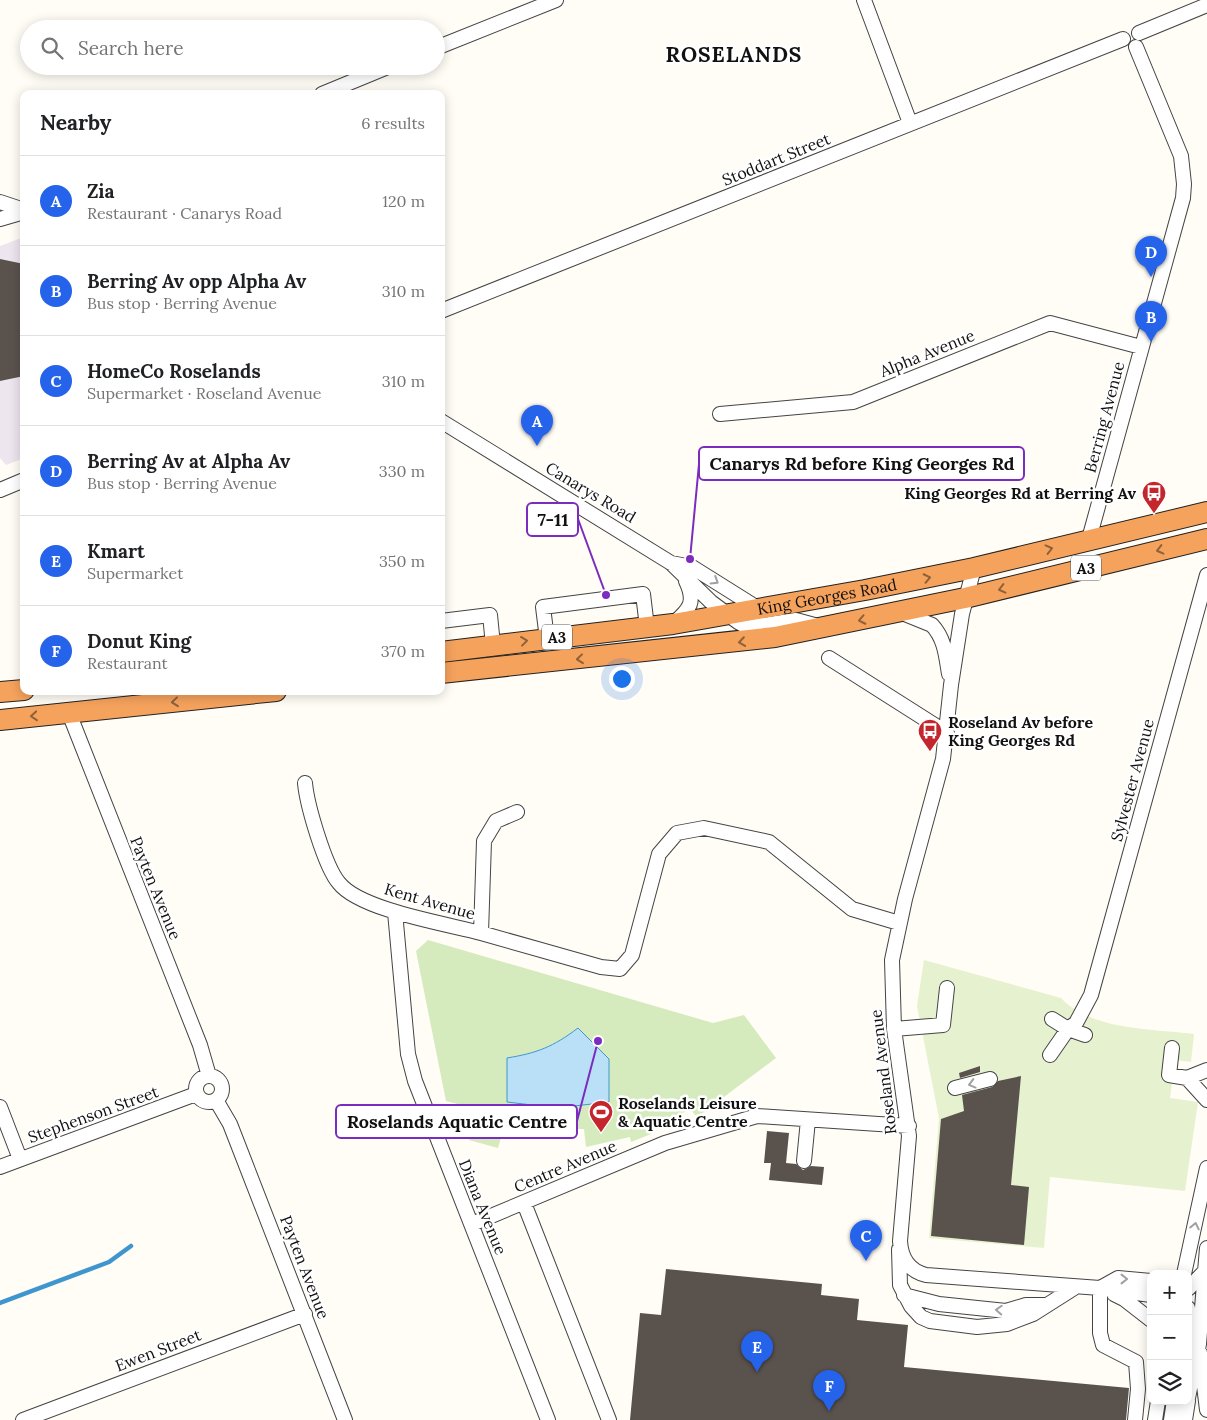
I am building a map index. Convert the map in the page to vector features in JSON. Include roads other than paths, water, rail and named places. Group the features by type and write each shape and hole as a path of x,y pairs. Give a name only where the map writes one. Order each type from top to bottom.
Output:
{"highway":[{"name":"King Georges Road","path":"445,651 673,624 916,581 1207,512"},
{"name":"King Georges Road","path":"445,673 720,644 824,628 966,598 1207,539"},
{"path":"0,692 20,690"},
{"path":"0,720 238,695"}],"street":[{"path":"445,44 556,0"},
{"path":"864,0 910,123"},
{"path":"1137,40 1207,5"},
{"name":"Stoddart Street","path":"445,308 750,189 910,123 1123,39 1127,46 1137,40"},
{"name":"Berring Avenue","path":"1089,539 1183,198 1184,184 1180,156 1137,40"},
{"path":"332,90 368,75"},
{"path":"0,202 20,210"},
{"path":"0,219 20,212"},
{"name":"Alpha Avenue","path":"720,414 852,402 1050,323 1141,347"},
{"name":"Canarys Road","path":"445,423 671,563 684,578 727,614 745,626 796,620 808,621 824,628"},
{"path":"0,490 20,482"},
{"name":"Canarys Road","path":"671,563 692,566 759,609"},
{"name":"Roseland Avenue","path":"974,568 966,598 950,684 946,733 937,785 898,924 892,960 894,1029 909,1126 900,1242 903,1258 911,1267 922,1274 932,1276 1074,1288 1100,1288 1147,1294"},
{"name":"Sylvester Avenue","path":"1050,1055 1068,1029 1076,1022 1090,995 1207,575"},
{"name":"Canarys Road","path":"673,624 688,610 690,604 691,591 684,578"},
{"path":"547,638 544,607 643,594 647,627"},
{"name":"Roseland Avenue","path":"900,612 932,625 941,636 950,684"},
{"path":"445,621 490,615 493,645"},
{"path":"829,658 946,733"},
{"name":"Payten Avenue","path":"69,713 196,1036 209,1076"},
{"name":"Kent Avenue","path":"305,783 306,800 330,868 339,884 353,895 395,912 481,933 601,967 620,969 632,955 659,854 677,833 704,828 769,842 852,909 898,924"},
{"path":"481,933 484,840 496,821 516,812"},
{"name":"Diana Avenue","path":"395,912 408,1054 414,1082 472,1224 548,1420"},
{"path":"894,1029 943,1025 947,988"},
{"path":"1052,1019 1068,1029 1085,1035"},
{"path":"1172,1048 1169,1075 1187,1078 1207,1070"},
{"path":"209,1076 220,1083 222,1092 216,1100 207,1102 196,1094 198,1081 209,1076"},
{"path":"1187,1078 1207,1100"},
{"path":"955,1088 990,1079"},
{"name":"Stephenson Street","path":"0,1167 151,1113 196,1094"},
{"name":"Payten Avenue","path":"216,1100 230,1124 345,1420"},
{"path":"0,1107 20,1159"},
{"name":"Centre Avenue","path":"472,1224 665,1142 757,1116 909,1126"},
{"path":"804,1161 808,1120"},
{"path":"1185,1270 1207,1168"},
{"path":"524,1203 609,1420"},
{"path":"900,1242 898,1275 904,1295"},
{"path":"1192,1377 1207,1248"},
{"path":"1192,1285 1204,1272"},
{"path":"904,1295 904,1287 908,1281 920,1276 932,1276"},
{"name":"Roseland Avenue","path":"1100,1288 1118,1278 1147,1281"},
{"path":"904,1295 939,1304 1006,1311 1026,1306 1047,1305 1074,1288"},
{"path":"1135,1420 1138,1373 1136,1362 1103,1345 1100,1333 1100,1288 1124,1299 1147,1317"},
{"name":"Ewen Street","path":"23,1420 304,1314"},
{"path":"1189,1315 1207,1410"},
{"path":"1189,1360 1193,1371"},
{"path":"1156,1420 1158,1405"},
{"path":"1171,1420 1173,1405"},
{"path":"1185,1420 1187,1405"}],"water":[{"path":"578,1028 609,1059 609,1102 557,1108 507,1102 507,1058 544,1048 561,1040"}],"waterway":[{"path":"0,1303 109,1262 131,1246"}],"place":[{"name":"Berring Av at Alpha Av","path":"1151,277"},
{"name":"Berring Av opp Alpha Av","path":"1151,342"},
{"name":"Zia","path":"537,446"},
{"name":"King Georges Rd at Berring Av","path":"1154,514"},
{"name":"Canarys Rd before King Georges Rd","path":"690,559"},
{"name":"7-11","path":"606,595"},
{"name":"Roseland Av before King Georges Rd","path":"930,752"},
{"name":"Roselands Aquatic Centre","path":"598,1041"},
{"name":"Roselands Leisure & Aquatic Centre","path":"601,1133"},
{"name":"HomeCo Roselands","path":"866,1261"},
{"name":"Kmart","path":"757,1372"},
{"name":"Donut King","path":"829,1411"}],"district":[{"name":"ROSELANDS","path":"734,54"}]}
